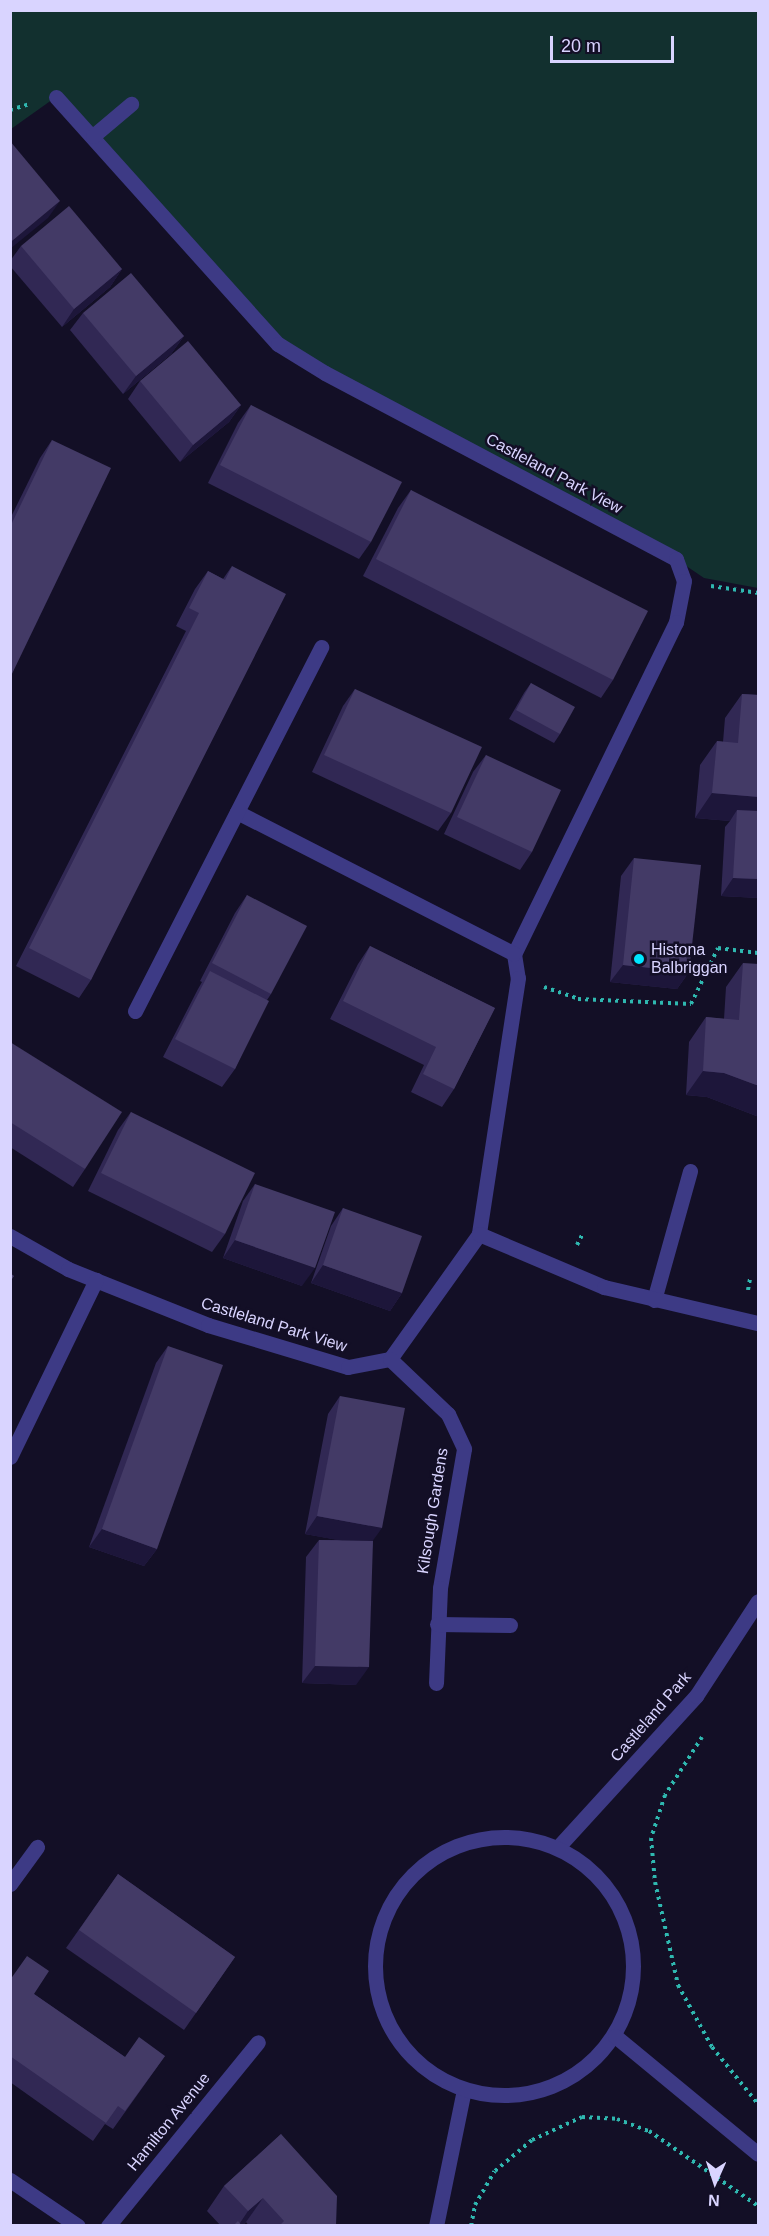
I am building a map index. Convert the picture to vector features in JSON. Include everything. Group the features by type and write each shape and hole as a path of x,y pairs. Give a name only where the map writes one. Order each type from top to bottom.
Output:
{"street":[{"name":"Castleland Park View","path":"56,97 278,344 325,373 676,559 684,581"},
{"path":"93,136 131,104"},
{"path":"390,1359 479,1234 518,978 514,954 676,622 684,581"},
{"path":"135,1011 321,647"},
{"path":"237,812 514,954"},
{"path":"654,1300 690,1171"},
{"path":"479,1234 604,1287 759,1323"},
{"name":"Castleland Park View","path":"10,1236 68,1269 208,1325 348,1367 390,1359"},
{"path":"10,1457 96,1280"},
{"name":"Kilsough Gardens","path":"390,1359 448,1414 464,1449 437,1624 436,1683"},
{"name":"Castleland Park","path":"558,1847 696,1696 759,1601"},
{"path":"437,1624 510,1624"},
{"path":"518,1837 558,1847 594,1872 621,1908 634,1950 632,1995 615,2036 586,2068 549,2089 506,2096 464,2090 426,2070 397,2039 379,2000 376,1979 374,1958 384,1917 406,1880 438,1854 487,1838 518,1837"},
{"path":"10,1884 37,1847"},
{"path":"615,2036 759,2154"},
{"name":"Hamilton Avenue","path":"108,2226 258,2042"},
{"path":"436,2226 464,2090"},
{"path":"10,2180 78,2226"}],"path":[{"path":"684,581 759,593"},
{"path":"518,978 578,999 691,1004 718,948 759,953"},
{"path":"706,1731 665,1795 651,1838 655,1882 678,1984 712,2047 759,2104"},
{"path":"471,2226 475,2205 495,2171 532,2140 582,2118 617,2119 649,2132 759,2206"}],"green space":[{"path":"11,11 758,11 758,588 704,578 676,559 278,344 56,97 11,129"}],"building":[{"path":"10,141 60,201 12,241 10,239"},
{"path":"69,206 122,269 74,309 21,246"},
{"path":"131,273 184,336 136,376 83,313"},
{"path":"188,341 241,405 193,445 140,381"},
{"path":"251,405 402,482 371,542 220,465"},
{"path":"52,440 111,468 10,678 10,527"},
{"path":"411,490 648,611 613,680 376,559"},
{"path":"232,566 286,594 91,980 29,948 199,613 189,608 208,571 225,580"},
{"path":"531,683 575,707 560,734 516,710"},
{"path":"355,689 482,747 451,813 324,755"},
{"path":"742,694 759,695 759,797 712,793 717,741 738,743"},
{"path":"486,755 561,790 532,852 457,817"},
{"path":"737,810 759,811 759,879 733,878"},
{"path":"634,858 701,865 689,972 623,965"},
{"path":"247,895 307,926 271,994 212,963"},
{"path":"370,946 495,1008 454,1089 423,1074 436,1047 343,1001"},
{"path":"743,963 759,964 759,1086 724,1073 703,1071 706,1017 739,1020"},
{"path":"210,971 269,1001 235,1069 175,1039"},
{"path":"10,1042 122,1112 85,1169 10,1122"},
{"path":"131,1112 255,1173 225,1234 101,1173"},
{"path":"255,1184 335,1212 315,1268 235,1240"},
{"path":"343,1208 422,1236 402,1293 323,1265"},
{"path":"168,1346 223,1365 157,1549 102,1529"},
{"path":"340,1396 405,1408 382,1528 317,1516"},
{"path":"319,1540 373,1541 369,1667 315,1666"},
{"path":"118,1874 235,1957 196,2013 79,1930"},
{"path":"27,1956 49,1971 34,1994 125,2057 139,2037 165,2056 125,2111 118,2106 106,2123 10,2056 10,1980"},
{"path":"281,2134 337,2196 336,2226 279,2226 284,2221 263,2198 248,2211 224,2186"}],"place":[{"name":"Histona Balbriggan","path":"639,959"}]}
